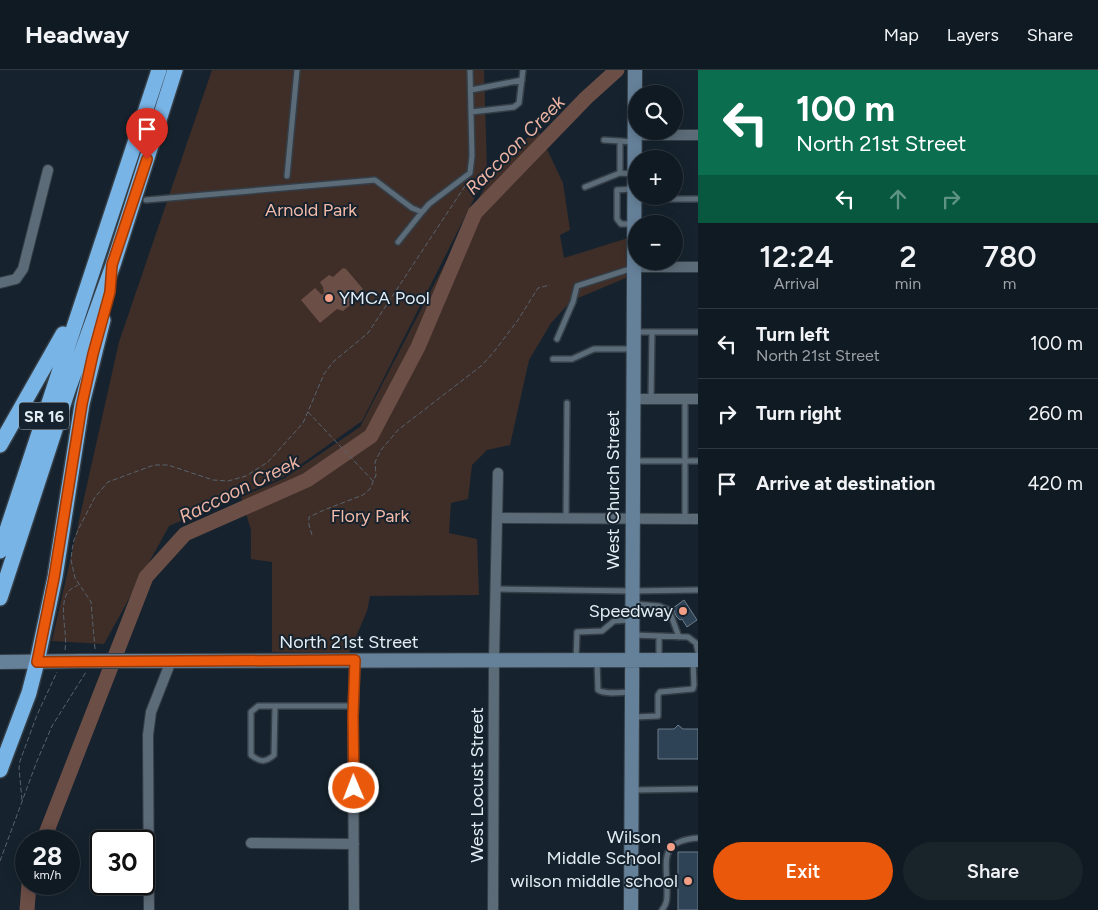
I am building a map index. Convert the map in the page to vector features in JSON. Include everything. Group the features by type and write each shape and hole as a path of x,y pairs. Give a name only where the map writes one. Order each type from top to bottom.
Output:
{"highway":[{"name":"SR 16","path":"0,551 158,70"},
{"name":"SR 16","path":"0,598 68,390 112,265 175,70"},
{"path":"0,770 29,693 37,662 54,578 82,404 110,292 112,265"},
{"path":"0,444 61,339 76,299 88,281"}],"street":[{"name":"West Church Street","path":"635,70 635,85"},
{"path":"683,136 698,135"},
{"path":"0,283 16,279 23,268 48,170"},
{"path":"683,267 698,267"},
{"name":"West Church Street","path":"631,910 634,270"},
{"path":"633,398 698,399"},
{"name":"West Locust Street","path":"493,910 494,660 498,473"},
{"path":"498,518 698,519"},
{"name":"North 21st Street","path":"0,662 62,661 85,664 139,661 660,660 696,658"},
{"path":"354,910 353,706 355,660"},
{"path":"150,910 148,735 151,712 170,661"},
{"path":"251,844 354,844"}],"lane":[{"path":"287,176 297,70"},
{"path":"398,242 429,204 470,173 472,156 470,70"},
{"path":"471,112 514,107 519,103 523,70"},
{"path":"471,90 522,80"},
{"path":"604,140 628,139"},
{"path":"620,173 630,140"},
{"path":"585,187 620,173 628,174"},
{"path":"146,200 375,180 412,208 422,212"},
{"path":"683,198 698,199"},
{"path":"557,339 573,302 577,286 628,270"},
{"path":"633,332 698,332"},
{"path":"651,399 652,332"},
{"path":"553,359 572,359 594,349 633,350"},
{"path":"685,399 685,519"},
{"path":"566,519 567,403"},
{"path":"632,461 698,461"},
{"path":"496,588 590,589 631,597 669,610 679,637"},
{"path":"631,597 698,590"},
{"path":"576,660 577,632 602,631 614,621 631,620"},
{"path":"631,635 688,638 696,643 694,685 692,689 660,692 658,695 658,716 631,717"},
{"path":"659,636 660,660"},
{"path":"597,660 598,690 606,692 631,692"},
{"path":"274,706 274,755 267,761 258,761 251,756 251,712 258,706 274,706 353,706"},
{"path":"631,790 698,789"},
{"path":"662,910 667,901 667,853 679,841 698,838"}],"path":[{"path":"95,648 91,602 78,585 71,560 74,540 95,497 108,482 154,465 168,465 213,480 228,481 246,476 268,462 303,423 324,374 333,362 368,332 464,188 470,173"},
{"path":"312,535 309,525 310,517 364,495 374,482 376,475 375,462 381,450 398,430 481,366 494,353 538,288 550,285"},
{"path":"308,412 368,478 374,482"},
{"path":"22,801 20,761 37,715 62,661 67,638 63,607 68,591 78,585"},
{"path":"0,861 36,762 52,726 85,676 85,664"}],"green space":[{"name":"Arnold Park","path":"212,70 484,70 487,173 362,421 283,477 169,526 104,644 52,641 119,342"},
{"name":"Flory Park","path":"537,128 563,183 570,230 560,235 564,258 628,238 628,277 571,301 551,323 529,360 510,445 487,450 472,465 468,499 451,503 449,533 477,539 479,595 370,596 367,611 349,653 272,652 272,562 251,559 251,530 241,497 285,478 360,427 491,175"}],"shaded area":[{"name":"YMCA Pool","path":"343,268 363,289 354,296 355,301 343,311 337,309 320,323 301,300 315,288 322,295 324,293 320,282 329,275 333,277"}],"building":[{"name":"Speedway","path":"684,600 697,620 687,627 682,619 680,620 676,616 673,608"},
{"path":"678,725 683,729 698,729 698,759 658,759 658,729 674,729"},
{"name":"wilson middle school","path":"678,852 698,852 698,910 678,910"}],"waterway":[{"name":"Raccoon Creek","path":"47,830 146,577 185,534 307,480 371,436 418,347 475,213 586,98 617,70"},
{"name":"Raccoon Creek","path":"27,910 28,895"}],"place":[{"name":"YMCA Pool","path":"329,298"},
{"name":"Speedway","path":"683,611"},
{"name":"Wilson Middle School","path":"671,847"},
{"name":"wilson middle school","path":"688,881"}],"route":[{"path":"147,159 112,265 110,292 82,404 54,578 37,662 355,660 353,716 354,788"}]}
